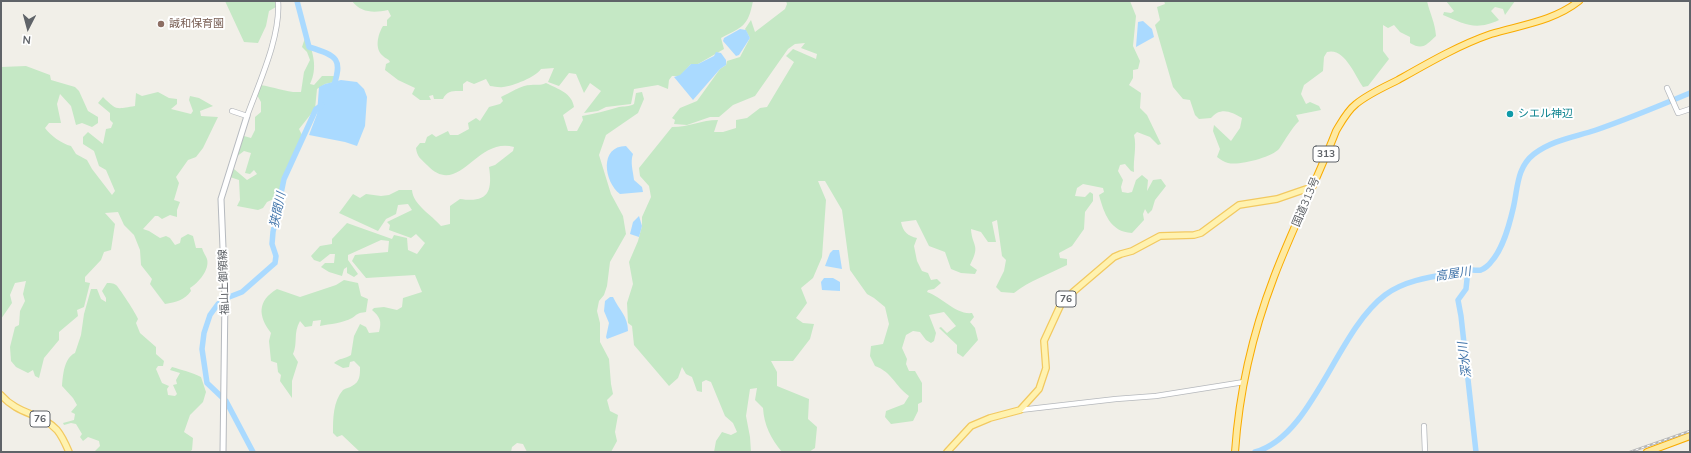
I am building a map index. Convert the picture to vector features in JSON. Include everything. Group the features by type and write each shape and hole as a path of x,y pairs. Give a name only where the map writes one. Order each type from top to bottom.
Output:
{"highway":[{"name":"国道313号","path":"1235,452 1244,382 1254,338 1274,277 1339,125 1344,117 1360,101 1468,44 1490,35 1553,16 1570,8 1579,1"},
{"path":"1647,452 1690,436"},
{"path":"1658,452 1690,441"}],"main road":[{"name":"福山上御領線","path":"223,452 225,298 221,199 248,116"},
{"name":"76","path":"1020,410 1039,389 1043,380 1046,368 1044,341 1061,304 1072,292 1114,258 1121,254 1132,252 1160,236 1194,235 1201,233 1239,205 1277,200 1306,189 1311,190"},
{"name":"76","path":"1,395 12,406 44,421 56,429 70,452"},
{"path":"947,452 971,426 990,418 1020,410"}],"street":[{"path":"232,111 248,116 276,33 279,16 278,1"},
{"path":"1667,88 1678,113 1690,109"},
{"path":"1020,410 1156,396 1244,382"},
{"path":"1424,426 1425,452"}],"green space":[{"path":"225,1 275,1 276,7 269,11 266,26 258,43 244,42"},
{"path":"352,1 753,1 749,16 743,25 721,38 724,49 698,64 691,64 680,76 672,76 669,80 668,89 658,85 634,89 631,104 606,107 598,111 584,113 601,91 590,83 584,93 576,74 569,73 559,86 548,82 554,68 541,69 524,81 501,87 490,86 486,79 474,84 467,81 463,84 463,91 454,91 449,93 443,99 434,99 433,95 429,96 431,100 420,100 412,94 415,88 398,80 385,70 386,64 390,62 380,53 378,49 378,37 383,26 387,26 387,20 391,16 388,10 373,12 364,10 359,8"},
{"path":"786,1 1130,1 1136,16 1133,46 1140,61 1138,69 1133,70 1133,78 1129,85 1141,93 1140,108 1147,115 1161,144 1158,145 1150,137 1137,132 1134,135 1134,172 1131,171 1125,164 1120,165 1118,171 1123,180 1121,187 1122,192 1132,192 1136,180 1142,175 1148,180 1147,191 1153,180 1161,179 1166,186 1155,200 1152,210 1148,214 1145,209 1143,214 1144,220 1132,233 1124,232 1118,229 1109,220 1099,195 1104,192 1103,188 1083,184 1077,188 1075,196 1085,197 1090,192 1093,194 1093,201 1085,212 1084,229 1072,246 1059,253 1060,258 1067,259 1067,265 1033,281 1014,293 1001,292 996,287 1004,271 1006,260 1002,256 997,220 992,222 996,242 988,242 981,232 971,229 975,253 970,265 977,270 975,274 961,273 951,269 945,252 929,246 916,220 901,222 906,233 917,238 914,246 917,261 922,271 928,273 931,280 937,279 941,283 934,289 928,290 927,292 933,294 955,309 966,313 972,313 974,317 970,322 975,328 978,340 963,357 957,353 957,345 939,328 941,327 947,333 956,326 944,312 929,315 936,333 934,341 931,343 926,340 920,332 913,331 906,335 902,348 907,359 906,364 909,371 915,371 922,383 922,402 918,404 918,411 913,421 891,424 885,417 886,411 904,404 909,396 900,388 890,375 875,366 870,356 871,346 883,344 889,324 885,307 867,294 850,270 842,210 825,181 818,181 826,200 822,257 813,278 801,288 807,303 796,318 803,323 814,324 810,339 793,361 771,361 777,372 777,386 809,399 808,419 817,427 815,448 809,452 782,452 769,432 763,408 755,400 757,388 750,389 746,416 751,452 714,452 716,441 722,432 731,435 737,432 733,423 725,416 711,382 706,380 702,382 702,392 697,391 692,377 686,374 682,367 678,378 669,386 634,345 632,326 628,323 627,303 633,284 629,262 638,241 642,226 642,217 651,197 649,186 640,176 639,168 672,127 684,126 706,121 718,120 714,132 723,132 736,128 736,120 747,118 760,108 767,107 794,62 786,56 793,49 816,59 817,54 801,48 805,43 795,44 788,49 755,96 733,105 719,117 710,117 687,125 674,124 675,120 672,118 680,108 697,101 720,69 726,65 727,61 740,57 750,38 745,29 751,20 755,32 785,9 787,4"},
{"path":"1164,1 1427,1 1434,22 1436,36 1424,46 1418,46 1410,43 1410,37 1400,32 1394,25 1388,28 1383,25 1383,51 1389,59 1368,86 1363,87 1353,69 1344,58 1339,54 1327,52 1324,57 1323,71 1304,85 1301,94 1306,104 1310,102 1319,106 1321,110 1296,115 1299,121 1279,149 1275,152 1263,158 1233,164 1217,157 1220,149 1213,131 1214,125 1231,141 1240,128 1242,118 1230,112 1222,111 1218,112 1211,118 1199,119 1195,115 1190,100 1183,99 1173,87 1155,25 1160,20 1157,7 1165,4"},
{"path":"1446,1 1515,1 1505,15 1503,9 1495,7 1491,11 1499,20 1477,26 1470,25 1443,15 1444,12 1451,13 1454,11"},
{"path":"307,37 314,60 314,72 310,84 314,85 322,76 335,76 334,82 325,84 317,89 315,109 299,129 302,135 282,178 280,196 267,202 263,208 258,210 237,206 240,200 239,180 230,177 234,169 247,180 257,174 254,170 250,174 245,173 251,153 244,151 236,157 244,136 251,138 255,130 255,117 261,112 261,102 257,95 260,85 291,92 301,92 304,72 310,60 307,52 302,47 305,38"},
{"path":"26,66 50,75 51,80 75,87 79,91 88,111 98,117 98,123 92,127 82,123 76,125 71,106 60,94 57,104 61,123 49,123 45,128 56,139 71,146 76,154 87,160 112,195 115,191 106,170 99,166 94,151 83,144 83,137 88,132 103,144 106,129 111,128 113,123 110,120 110,113 98,103 103,97 114,107 124,108 135,106 136,93 142,96 158,92 169,98 177,99 177,104 171,109 191,114 193,111 189,100 190,96 199,98 213,106 200,111 201,116 218,117 203,148 196,157 188,160 176,177 179,183 174,200 180,202 177,210 177,217 170,215 162,219 155,216 143,229 160,238 166,236 170,238 175,245 180,243 181,238 188,234 193,236 196,248 202,248 207,259 207,267 203,276 190,288 191,291 186,297 165,304 150,284 152,279 141,265 140,250 134,235 124,225 118,212 105,213 115,224 111,250 104,252 101,260 85,277 85,282 90,283 84,307 77,310 78,316 59,332 59,340 44,358 39,378 35,376 33,370 28,373 16,367 11,361 10,347 15,327 19,325 20,311 25,301 23,294 26,281 15,283 10,295 12,303 1,319 1,67"},
{"path":"546,83 564,92 573,102 574,107 563,115 568,131 577,131 583,120 582,116 634,104 636,93 642,92 644,99 638,113 606,135 599,155 611,194 623,216 626,234 610,262 607,286 604,295 599,301 597,311 600,323 600,342 609,359 613,394 607,400 610,411 618,415 615,432 617,441 611,452 527,452 523,444 517,443 512,447 511,452 360,452 342,435 337,437 333,433 333,422 337,399 343,390 351,387 357,382 360,375 360,367 354,361 350,362 349,367 343,368 334,363 351,355 354,336 360,324 366,327 369,333 379,332 379,317 372,310 374,308 384,307 397,310 402,307 403,298 422,292 415,275 366,278 352,261 355,255 388,252 389,241 381,240 348,255 348,260 358,274 354,277 347,273 347,267 344,269 342,276 329,272 321,267 325,263 334,263 335,254 330,254 320,262 314,260 311,256 320,246 332,244 332,239 347,223 392,239 394,235 407,238 408,250 417,254 425,243 416,234 411,238 389,230 390,225 387,222 412,210 408,204 398,205 396,214 386,219 378,231 339,213 353,194 360,198 366,194 381,196 389,195 399,190 412,190 413,195 419,205 441,226 450,224 450,206 460,199 476,199 486,194 489,190 490,184 489,167 495,165 513,151 514,147 501,146 489,150 459,171 449,175 438,174 427,165 418,156 416,148 420,143 425,143 427,137 432,134 436,137 448,131 450,135 458,135 469,129 468,123 476,118 480,121 489,107 500,104 503,101 501,97 523,86 540,85"},
{"path":"344,280 358,283 361,296 368,299 366,312 359,313 345,321 320,326 321,320 313,321 312,326 305,327 300,321 293,354 298,362 292,381 292,398 280,381 281,375 278,372 277,363 271,361 269,341 271,333 262,315 263,304 270,294 277,289 300,297 336,285"},
{"path":"107,283 115,284 120,290 137,316 138,319 136,323 140,333 156,347 156,354 164,361 163,366 158,366 156,369 162,383 169,386 167,389 168,395 175,396 177,394 173,385 177,384 176,380 180,373 170,370 172,367 201,377 206,392 203,402 190,415 184,432 193,438 192,450 189,452 87,452 95,451 100,446 99,441 88,437 83,441 80,437 82,434 76,424 71,423 64,425 63,423 74,420 75,414 71,412 77,405 62,386 66,363 71,355 75,353 81,335 84,314 91,289 97,289 101,299 106,302 106,298 102,291"}],"water":[{"path":"1143,21 1152,29 1154,37 1136,47 1138,22"},
{"path":"740,29 746,30 750,38 739,55 736,56 723,41 724,38"},
{"path":"716,52 721,53 726,60 726,65 720,69 693,100 674,77 680,75 691,64 698,64 714,56"},
{"path":"341,80 357,82 364,89 367,97 365,126 357,146 345,142 309,135 317,114 319,87"},
{"path":"626,146 633,154 632,163 634,180 642,187 643,192 620,194 610,181 607,166 608,158 611,152 617,148"},
{"path":"639,216 642,226 639,237 630,234 633,222"},
{"path":"833,250 839,250 842,269 825,266 830,253"},
{"path":"824,278 833,278 840,282 840,291 822,290 821,282"},
{"path":"610,297 613,297 625,317 628,331 607,339 606,337 609,323 604,311 605,301"}],"waterway":[{"name":"狭間川","path":"297,1 309,47 326,53 336,60 338,71 333,88"},
{"name":"高屋川","path":"1255,452 1275,442 1293,426 1309,405 1352,333 1368,312 1385,295 1394,289 1413,281 1468,270 1481,270 1489,264 1499,251 1505,237 1521,172 1528,160 1534,154 1548,145 1608,126 1690,93"},
{"name":"狭間川","path":"253,452 226,401 207,383 202,349 204,333 210,315 218,304 224,299 242,292 275,263 276,256 272,244 273,232 284,179 316,109 322,105"},
{"name":"深水川","path":"1468,270 1466,289 1458,300 1476,452"}],"railway":[{"path":"1630,452 1690,431"}],"place":[{"name":"誠和保育園","path":"161,24"},
{"name":"シエル神辺","path":"1510,114"}]}
